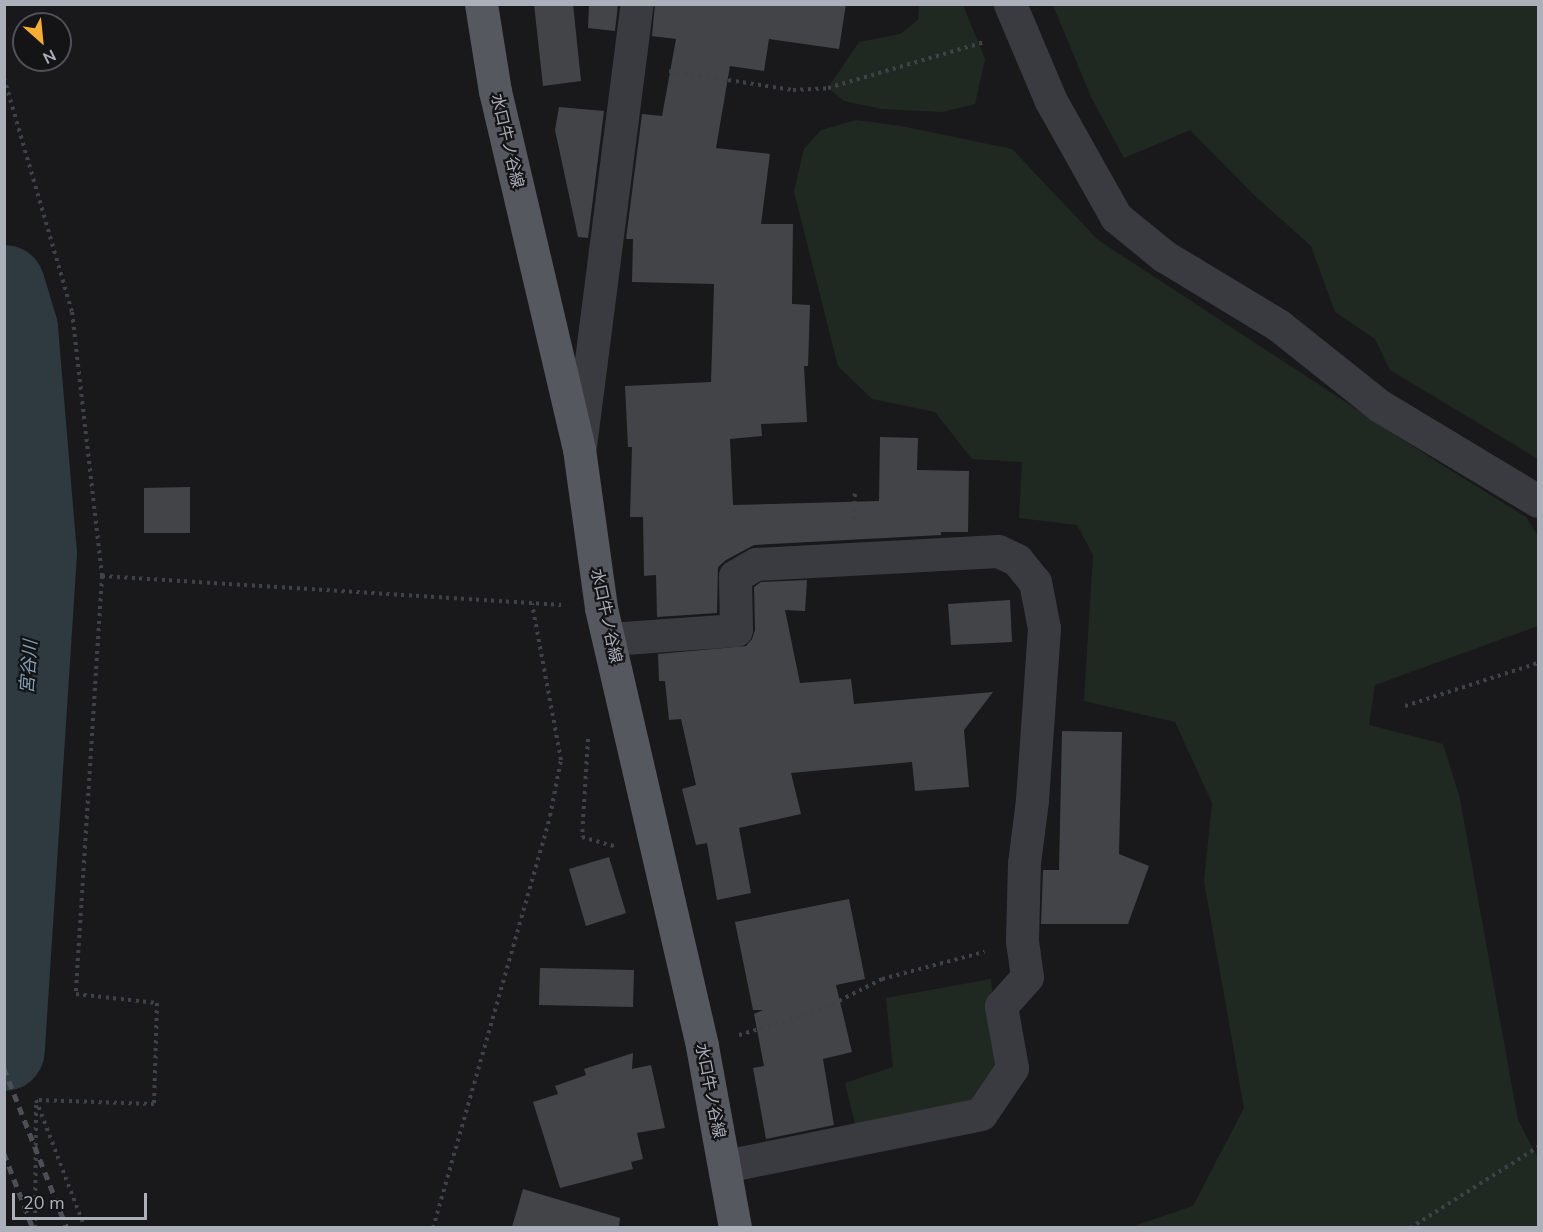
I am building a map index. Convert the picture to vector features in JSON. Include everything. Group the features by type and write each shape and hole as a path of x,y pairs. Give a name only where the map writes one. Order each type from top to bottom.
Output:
{"main road":[{"name":"水口牛ノ谷線","path":"482,4 495,92 579,449 601,608 610,639 702,1046 735,1227"}],"street":[{"path":"579,449 637,4"},
{"path":"1016,18 1051,101 1116,217 1164,256 1278,325 1380,406 1539,501"},
{"path":"610,639 736,630 735,576 756,564 998,551 1017,560 1035,582 1044,628 1032,800 1024,863 1022,941 1027,977 1001,1006 1012,1068 981,1114 725,1166"}],"path":[{"path":"629,65 793,90 828,87 1016,18"},
{"path":"4,78 72,312 102,576 76,994 157,1003 154,1104 36,1100"},
{"path":"102,576 601,608"},
{"path":"433,1227 550,816 561,760 532,604"},
{"path":"1405,706 1539,663"},
{"path":"702,1046 819,1011 882,979 1022,941"},
{"path":"35,1227 36,1100"},
{"path":"36,1100 85,1227"},
{"path":"1410,1227 1539,1147"}],"shaded area":[{"path":"919,5 963,5 985,59 975,104 942,112 882,109 844,101 828,88 859,42 900,34 918,20"},
{"path":"1053,5 1538,5 1538,459 1390,370 1375,339 1335,312 1311,246 1253,194 1190,130 1124,158 1091,97"},
{"path":"856,120 901,126 1012,149 1098,240 1434,460 1526,517 1538,536 1538,626 1375,685 1369,725 1443,744 1460,799 1518,1120 1538,1158 1538,1227 1131,1227 1193,1206 1244,1108 1204,881 1212,803 1175,722 1084,701 1093,555 1077,525 1019,518 1022,462 972,459 935,412 872,399 838,366 794,191 804,149 821,130"},
{"path":"991,979 999,1069 977,1105 856,1127 845,1083 893,1067 886,998"}],"building":[{"path":"534,4 573,4 581,81 543,86"},
{"path":"589,4 618,4 615,31 588,28"},
{"path":"655,4 846,4 839,49 769,39 764,71 730,66 716,148 770,154 761,224 793,224 792,304 810,305 808,366 804,366 807,422 761,424 762,436 730,439 733,505 879,501 880,437 918,438 917,470 969,471 968,532 754,545 726,560 718,567 717,613 657,617 656,575 644,576 643,517 630,517 632,447 628,447 625,386 711,382 714,284 632,282 633,239 626,239 642,114 662,116 676,39 652,36"},
{"path":"559,107 604,111 588,238 578,237 555,130"},
{"path":"190,487 190,533 144,533 144,488"},
{"path":"807,580 805,611 785,610 800,683 851,679 854,704 993,692 964,730 969,787 915,791 912,762 791,773 801,814 739,828 751,893 717,900 707,843 696,845 682,789 696,785 681,719 669,720 665,681 659,681 658,654 746,646 755,630 754,587 761,582"},
{"path":"1010,600 1012,642 951,645 948,604"},
{"path":"1062,731 1122,732 1119,854 1149,866 1128,924 1041,924 1043,870 1059,870"},
{"path":"609,857 626,913 586,926 569,869"},
{"path":"849,899 865,979 836,985 852,1052 823,1059 834,1125 766,1139 753,1068 764,1066 754,1014 763,1010 753,1010 735,922"},
{"path":"540,968 634,970 633,1007 539,1005"},
{"path":"633,1053 632,1069 651,1065 665,1128 637,1133 643,1159 631,1162 633,1169 560,1188 533,1102 558,1094 555,1086 586,1075 584,1069"},
{"path":"523,1189 620,1218 619,1227 512,1227"}],"waterway":[{"name":"宮谷川","path":"4,285 17,328 36,552 4,1050"}],"railway":[{"path":"4,1068 67,1228"},
{"path":"4,1153 33,1228"}]}
